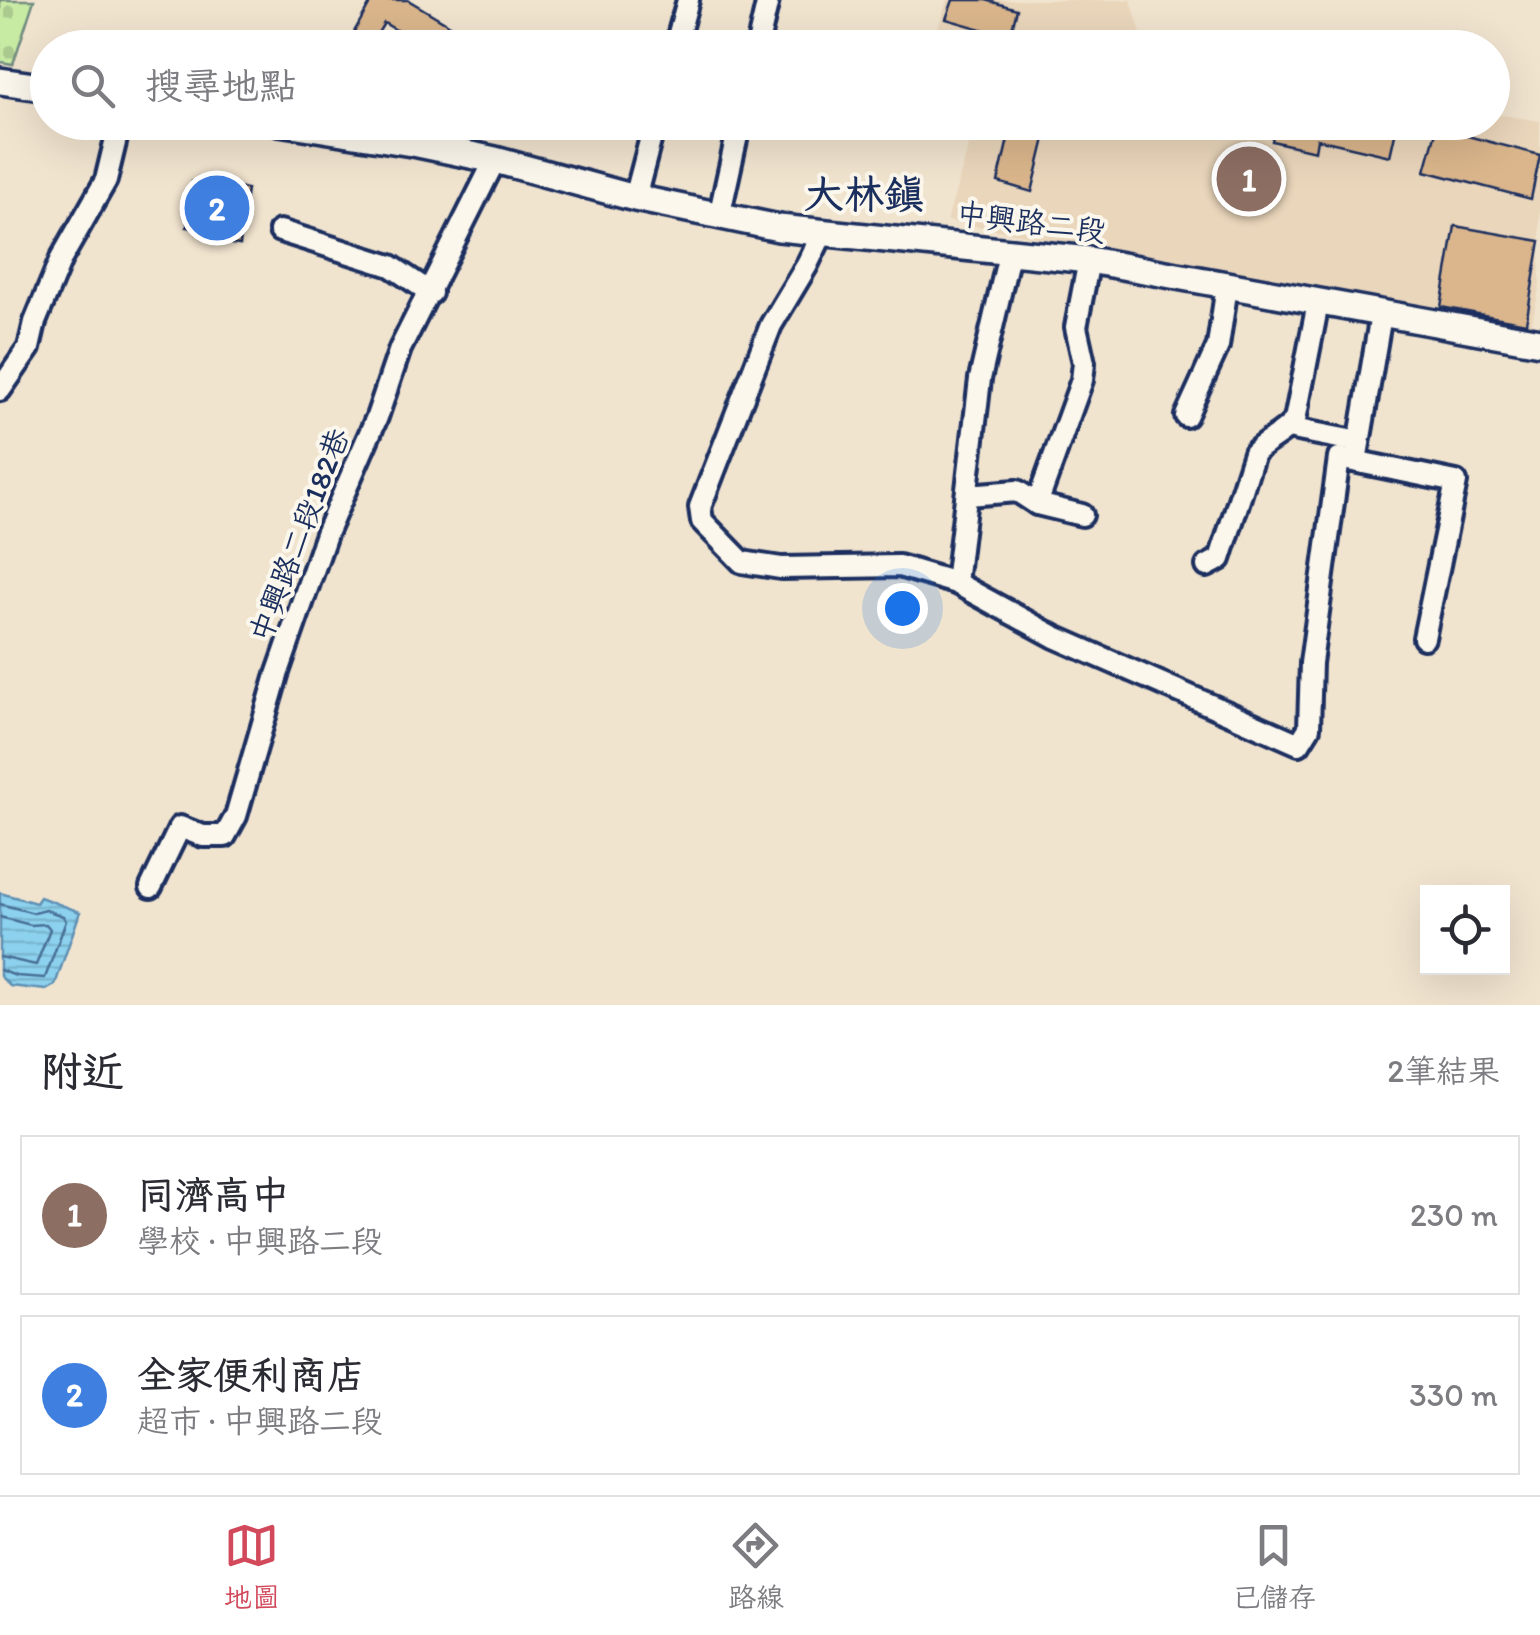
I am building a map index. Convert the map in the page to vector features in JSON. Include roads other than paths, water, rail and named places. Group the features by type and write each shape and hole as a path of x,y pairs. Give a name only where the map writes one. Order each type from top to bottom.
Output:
{"main road":[{"path":"0,82 30,86"},
{"name":"中興路二段","path":"393,140 495,160 719,217 822,234 1089,260 1380,315 1539,338"}],"lane":[{"path":"680,30 688,0"},
{"path":"761,30 768,0"},
{"path":"0,390 29,348 35,322 62,259 106,180 116,140"},
{"path":"635,198 650,140"},
{"path":"719,217 736,140"},
{"name":"中興路二段182巷","path":"151,887 180,828 203,836 225,836 236,816 276,675 326,534 377,417 400,349 495,160"},
{"path":"280,232 390,266 431,293"},
{"path":"822,234 770,325 700,507 702,522 742,562 781,568 899,566 956,582 1055,637 1299,744 1308,728 1311,664 1340,458 1357,451"},
{"path":"956,582 980,379 1010,250"},
{"path":"1038,504 1082,380 1084,363 1076,327 1089,260"},
{"path":"1186,416 1218,346 1227,286"},
{"path":"1206,566 1220,559 1254,454 1294,420 1318,303"},
{"path":"1357,451 1380,315"},
{"path":"1288,428 1456,482 1424,638"},
{"path":"968,495 1017,492 1038,504 1082,515"}],"water":[{"path":"0,893 36,903 40,897 80,912 55,985 46,990 10,986 0,976"}],"place":[{"name":"同濟高中","path":"1249,179"},
{"name":"全家便利商店","path":"217,208"}],"district":[{"name":"大林鎮","path":"864,194"}]}
